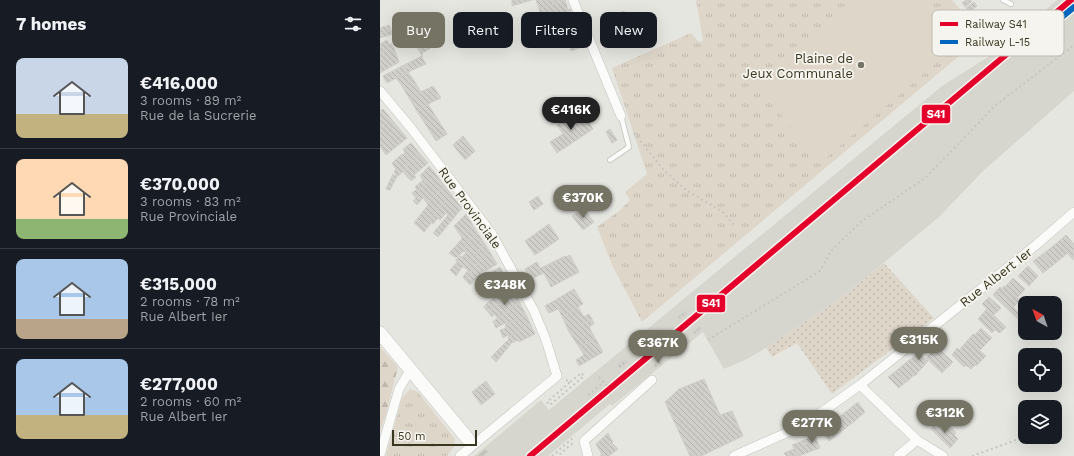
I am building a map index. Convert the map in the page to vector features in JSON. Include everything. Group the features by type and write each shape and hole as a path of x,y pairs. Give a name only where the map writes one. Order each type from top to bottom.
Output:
{"main road":[{"path":"380,333 468,439"}],"street":[{"path":"573,0 621,116"},
{"name":"Rue Provinciale","path":"380,91 411,128 492,234 534,311 546,340 557,376"},
{"name":"Rue Albert Ier","path":"734,456 802,426 860,385 1036,245 1074,212"},
{"path":"380,454 399,389 410,368"},
{"path":"460,456 557,376"},
{"path":"588,456 584,441 652,380"},
{"path":"860,385 917,440 943,456"},
{"path":"898,456 917,440"}],"lane":[{"path":"1003,0 1011,4"},
{"path":"610,160 629,147 621,116"}],"path":[{"path":"1064,53 1074,45"},
{"path":"708,340 820,271 831,251 862,221 925,178 996,105 1060,56"},
{"path":"621,116 663,169 686,190 723,212 734,225"},
{"path":"582,373 584,376 550,405 548,402 570,382 582,373"},
{"path":"557,376 570,382"},
{"path":"599,377 607,386"},
{"path":"588,395 604,382"},
{"path":"556,452 559,455 580,438 584,441"},
{"path":"972,456 1016,440"}],"shaded area":[{"path":"1057,0 1074,0 1074,91 982,172 939,217 840,299 766,348 745,360 724,369 703,332 612,406 610,404 548,456 474,456 541,400 549,410 942,86 990,56 1064,56 1064,10 1045,10"}],"green space":[{"path":"696,0 952,0 961,10 932,10 932,56 959,56 642,322 613,267 597,227 619,211 630,200 625,192 647,174 612,68 691,33 699,42 703,41"},
{"name":"Plaine de Jeux Communale","path":"865,0 927,0 936,10 932,10 932,56 944,56 821,162 760,90"},
{"path":"884,263 934,318 832,394 797,343 772,357 766,348 840,299"},
{"path":"380,347 398,367 380,432"},
{"path":"410,389 418,392 455,439 454,447 447,456 386,456 402,398"}],"building":[{"path":"512,0 532,0 512,6"},
{"path":"536,0 565,0 539,9"},
{"path":"565,0 568,10 570,9 571,12 540,12 539,9"},
{"path":"966,0 972,1 965,7 962,3"},
{"path":"974,2 977,6 972,10 968,10 966,8"},
{"path":"389,25 391,30 380,33 380,28"},
{"path":"391,30 392,34 380,38 380,33"},
{"path":"387,40 389,45 391,43 392,47 380,54 380,44"},
{"path":"392,47 399,62 380,73 380,54"},
{"path":"418,48 430,48 422,53 422,56"},
{"path":"570,48 579,48 571,51"},
{"path":"422,56 426,64 408,72 404,65"},
{"path":"404,65 408,72 387,83 383,76"},
{"path":"408,72 413,79 402,86 396,78"},
{"path":"413,79 421,92 409,98 402,86"},
{"path":"433,86 441,98 417,111 409,98"},
{"path":"428,104 447,134 436,141 417,111"},
{"path":"383,109 407,138 386,155 380,147 380,111"},
{"path":"579,110 593,129 557,153 550,142 563,134 557,125"},
{"path":"610,129 617,140 612,143 606,132"},
{"path":"463,136 475,151 465,160 453,145"},
{"path":"411,143 421,155 407,166 408,167 396,178 390,190 386,189 393,174 394,176 396,175 394,172 396,169 392,163 402,154 403,155 405,152 403,149"},
{"path":"421,155 428,163 414,175 416,177 411,181 403,172 408,167 407,166"},
{"path":"429,166 434,172 424,182 425,183 418,191 420,194 416,198 412,193 417,189 415,187 423,180 420,176"},
{"path":"434,172 445,186 427,203 423,198 417,205 413,201 420,194 418,191 425,183 424,182"},
{"path":"445,186 451,194 429,221 432,222 424,232 414,223 428,205 427,203"},
{"path":"451,194 462,208 438,237 433,233 448,215 446,213 440,220 438,218 433,224 429,221"},
{"path":"538,196 543,204 534,210 529,202"},
{"path":"583,208 594,222 583,230 572,216"},
{"path":"466,214 474,227 461,236 454,226"},
{"path":"549,224 559,239 535,255 525,241"},
{"path":"474,227 478,234 465,243 467,246 463,250 464,251 456,258 449,253 462,239 461,236"},
{"path":"478,234 485,244 462,266 456,276 450,270 457,262 456,260 466,253 463,250 467,246 465,243"},
{"path":"1066,235 1074,244 1073,260 1058,242"},
{"path":"1058,242 1068,253 1052,266 1043,254"},
{"path":"485,244 488,249 465,280 463,277 468,270 462,266"},
{"path":"488,249 497,264 485,271 484,270 470,285 465,280"},
{"path":"1043,254 1052,266 1043,273 1033,261"},
{"path":"570,255 579,272 551,287 544,273 531,279 525,269 537,262 540,268"},
{"path":"1028,266 1038,276 1029,286 1018,276"},
{"path":"500,267 503,273 491,280 488,274"},
{"path":"503,273 506,277 494,284 491,280"},
{"path":"506,277 509,283 498,290 494,284"},
{"path":"1013,278 1025,289 1017,298 1005,287"},
{"path":"509,283 515,292 488,312 484,307 487,303 500,294 498,290"},
{"path":"1004,286 1018,299 1018,303 1013,307 1018,312 1018,319 993,295 1000,287 1002,289"},
{"path":"574,289 583,304 562,316 558,309 549,313 545,306"},
{"path":"515,292 520,303 506,310 507,313 497,318 495,314 492,317 488,312"},
{"path":"989,297 1001,308 994,315 982,304"},
{"path":"520,303 526,315 506,325 505,323 496,328 493,321 507,313 506,310"},
{"path":"578,307 584,317 589,314 592,319 569,332 562,316"},
{"path":"987,309 1006,327 1000,333 995,330 992,333 978,319"},
{"path":"685,311 687,313 680,319 678,316"},
{"path":"526,315 530,323 509,337 508,335 503,338 500,330 506,328 505,326"},
{"path":"592,319 594,324 589,327 595,338 579,347 569,332"},
{"path":"530,323 535,334 519,342 518,340 511,343 496,362 491,357 509,339 508,337"},
{"path":"700,326 702,328 695,334 693,332"},
{"path":"981,328 992,338 980,350 968,340"},
{"path":"660,330 662,333 655,339 653,336"},
{"path":"595,338 603,352 579,366 576,360 584,355 579,347"},
{"path":"968,340 986,356 971,369 966,365 964,367 952,355 957,348 959,350"},
{"path":"937,347 953,362 942,373 926,358"},
{"path":"918,354 928,361 920,370 909,360"},
{"path":"625,360 628,362 620,368 618,365"},
{"path":"660,360 662,362 655,368 653,366"},
{"path":"909,360 920,370 915,376 903,365"},
{"path":"903,365 914,375 907,382 896,371"},
{"path":"896,371 906,382 899,388 888,377"},
{"path":"704,379 720,415 732,411 743,436 701,456 690,456 665,402 679,389"},
{"path":"486,381 495,394 481,405 472,392"},
{"path":"858,402 865,412 856,420 848,410"},
{"path":"848,410 856,420 847,427 839,417"},
{"path":"839,417 847,427 838,434 830,424"},
{"path":"939,420 947,428 949,425 956,433 954,435 958,439 950,448 931,429"},
{"path":"830,424 838,434 829,441 821,431"},
{"path":"608,433 613,442 601,453 596,444"},
{"path":"815,436 820,448 809,452 804,440"},
{"path":"804,440 809,452 799,456 792,445"},
{"path":"612,443 618,449 609,456 601,456 601,453"},
{"path":"794,449 799,456 786,456 784,453"}],"tunnel":[{"path":"468,439 483,456"}],"rail line":[{"name":"S41","path":"1059,10 1071,0"},
{"name":"L-15","path":"1064,15 1074,7"},
{"name":"S41","path":"530,456 1005,56"}],"place":[{"name":"Plaine de Jeux Communale","path":"861,65"}]}
